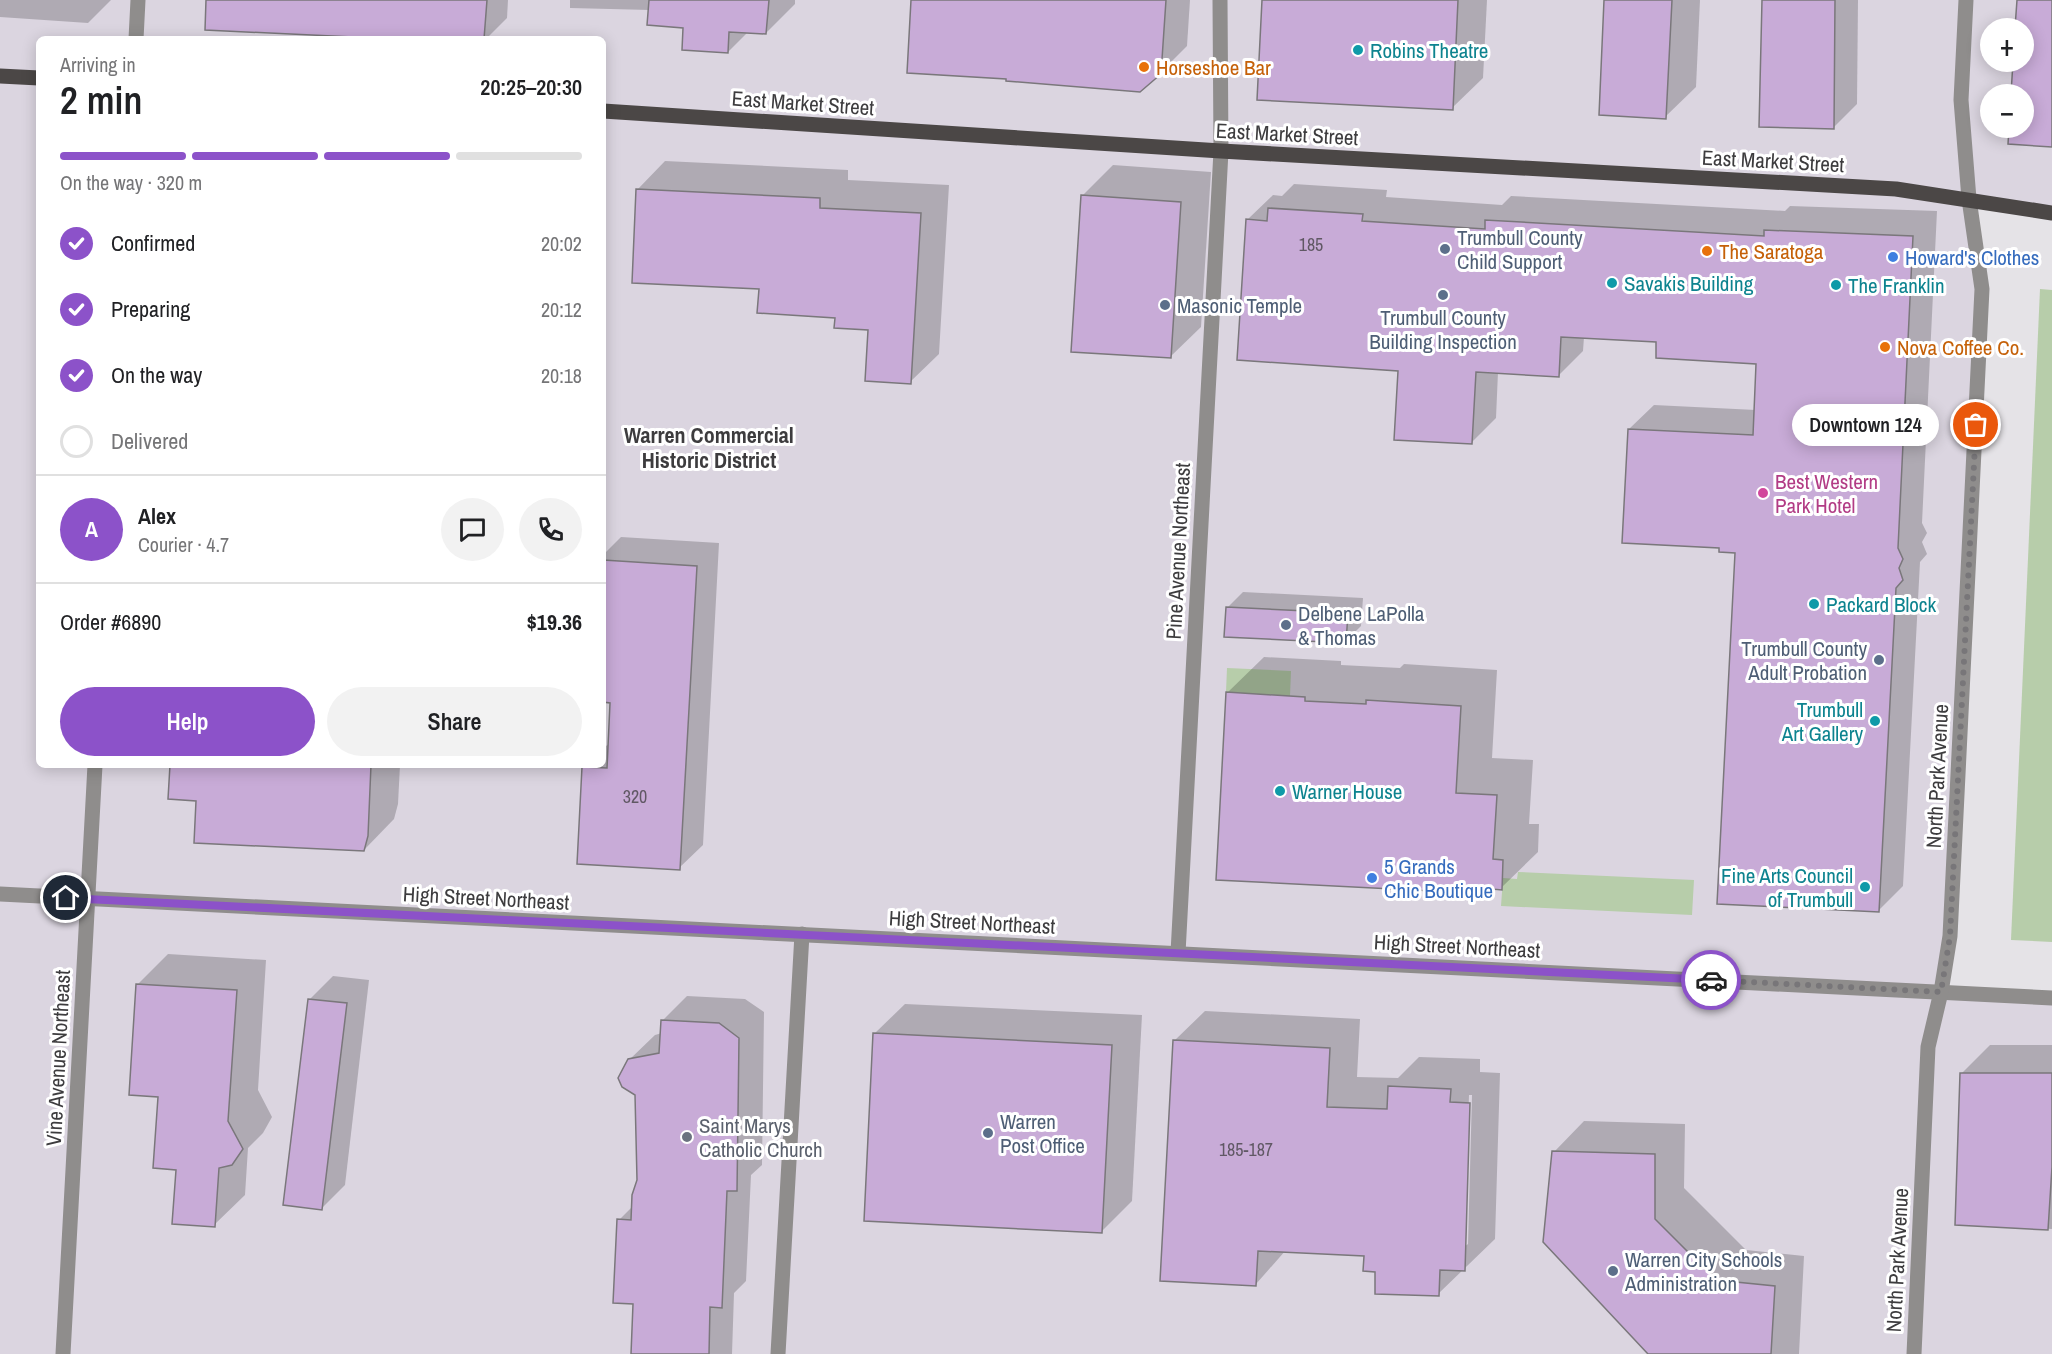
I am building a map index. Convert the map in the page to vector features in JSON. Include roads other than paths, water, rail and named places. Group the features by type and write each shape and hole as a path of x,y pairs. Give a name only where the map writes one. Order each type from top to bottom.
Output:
{"main road":[{"path":"0,76 36,78"},
{"name":"East Market Street","path":"606,111 1221,151 1896,189 2052,213"}],"street":[{"path":"136,36 138,0"},
{"name":"Pine Avenue Northeast","path":"1178,953 1221,151 1220,0"},
{"name":"North Park Avenue","path":"1914,1354 1928,1047 1941,992 1950,936 1982,289 1969,199 1961,100 1966,0"},
{"name":"Vine Avenue Northeast","path":"63,1354 95,768"},
{"name":"High Street Northeast","path":"0,894 2052,998"},
{"path":"778,1354 802,934"}],"place":[{"name":"Robins Theatre","path":"1358,50"},
{"name":"Horseshoe Bar","path":"1144,67"},
{"name":"Trumbull County Child Support","path":"1445,249"},
{"name":"The Saratoga","path":"1707,251"},
{"name":"Howard's Clothes","path":"1893,257"},
{"name":"Savakis Building","path":"1612,283"},
{"name":"The Franklin","path":"1836,285"},
{"name":"Trumbull County Building Inspection","path":"1443,295"},
{"name":"Masonic Temple","path":"1165,305"},
{"name":"Nova Coffee Co.","path":"1885,347"},
{"name":"Downtown 124","path":"1976,425"},
{"name":"Best Western Park Hotel","path":"1763,493"},
{"name":"Packard Block","path":"1814,604"},
{"name":"Delbene LaPolla & Thomas","path":"1286,625"},
{"name":"Trumbull County Adult Probation","path":"1879,660"},
{"name":"Trumbull Art Gallery","path":"1875,721"},
{"name":"Warner House","path":"1280,791"},
{"name":"5 Grands Chic Boutique","path":"1372,878"},
{"name":"Fine Arts Council of Trumbull","path":"1865,887"},
{"name":"Warren Post Office","path":"988,1133"},
{"name":"Saint Marys Catholic Church","path":"687,1137"},
{"name":"Warren City Schools Administration","path":"1613,1271"}],"district":[{"name":"Warren Commercial Historic District","path":"709,448"}]}
